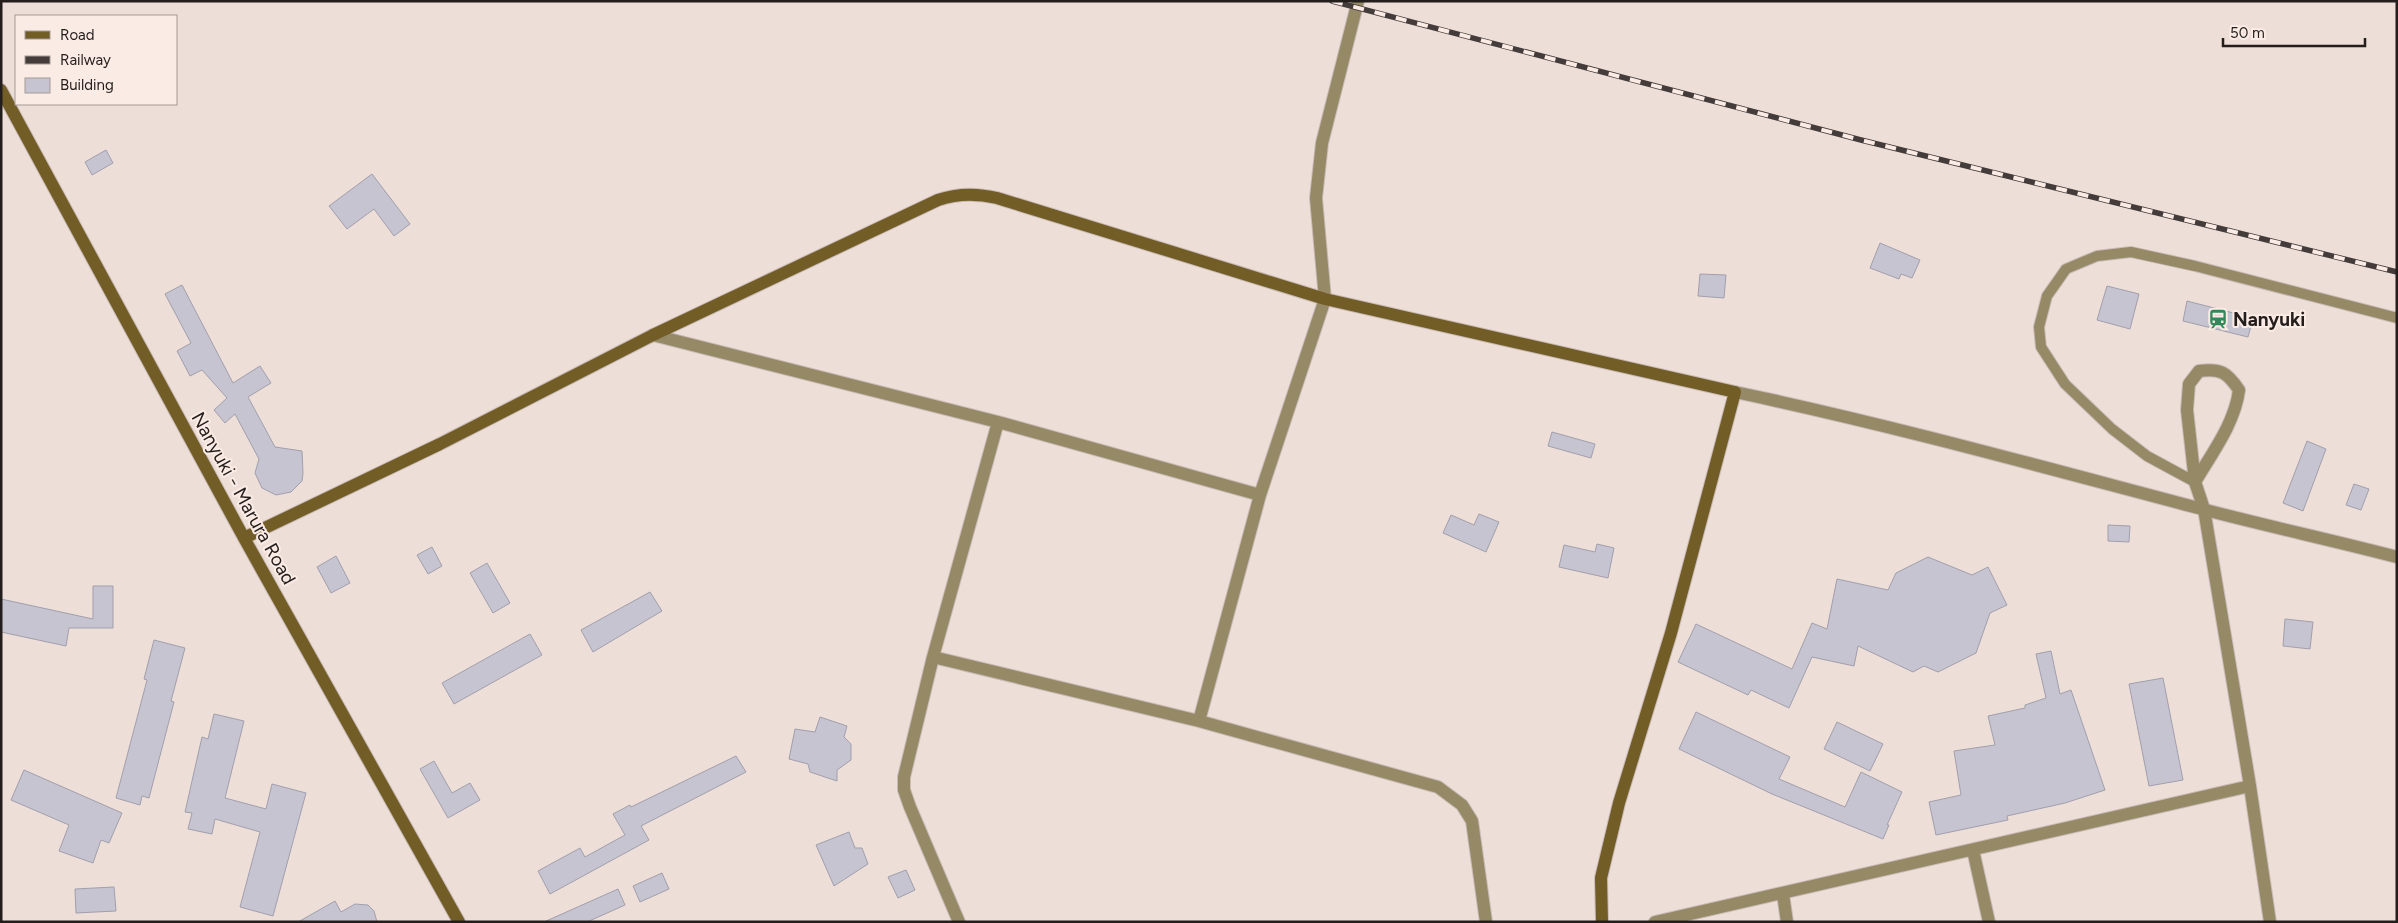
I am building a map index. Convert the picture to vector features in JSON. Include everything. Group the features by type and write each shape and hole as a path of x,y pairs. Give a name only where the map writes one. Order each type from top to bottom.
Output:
{"street":[{"path":"1199,720 1260,495 1325,299 1316,198 1318,165 1358,1"},
{"name":"Nanyuki - Marura Road","path":"1,90 244,538 460,922"},
{"path":"244,538 440,444 653,335 938,200 955,195 979,194 1325,299 1735,392 1846,415 2204,509 2397,557"},
{"path":"653,335 998,422 1260,495"},
{"path":"2194,482 2225,431 2237,404 2239,390 2231,378 2214,368 2199,371 2189,384 2187,410 2194,482 2204,509 2250,786 2270,922"},
{"path":"1602,922 1601,878 1617,813 1671,632 1735,392"},
{"path":"958,922 904,790 908,756 933,657 998,422"},
{"path":"933,657 1199,720 1438,787 1462,805 1472,821 1486,922"},
{"path":"1655,922 2250,786"},
{"path":"1973,850 1989,922"},
{"path":"1783,894 1787,922"}],"lane":[{"path":"2194,482 2147,456 2112,429 2065,384 2041,347 2039,326 2046,296 2066,270 2097,256 2131,252 2195,266 2397,318"}],"building":[{"path":"106,150 113,163 92,175 85,162"},
{"path":"372,174 410,224 394,236 374,209 347,229 329,206"},
{"path":"1880,243 1920,260 1912,278 1901,274 1899,279 1870,268"},
{"path":"1700,274 1726,275 1724,298 1698,296"},
{"path":"182,285 233,383 260,366 271,383 248,397 275,447 302,451 302,481 291,492 276,495 262,488 255,473 259,459 235,414 225,423 214,410 227,398 202,370 190,376 177,351 191,343 165,294"},
{"path":"2107,286 2139,294 2130,329 2097,320"},
{"name":"Nanyuki","path":"2187,301 2253,318 2248,337 2183,321"},
{"path":"1552,432 1595,444 1591,458 1548,446"},
{"path":"2307,441 2326,449 2303,511 2283,503"},
{"path":"2354,484 2369,489 2361,510 2346,505"},
{"path":"1479,514 1499,522 1486,552 1443,533 1451,515 1474,525"},
{"path":"2108,525 2130,526 2129,542 2108,541"},
{"path":"1597,544 1614,548 1608,578 1559,567 1564,545 1595,552"},
{"path":"432,547 442,566 428,574 417,555"},
{"path":"336,556 350,583 331,593 317,567"},
{"path":"1928,557 1972,575 1988,567 2007,605 1990,613 1976,653 1938,672 1924,666 1913,672 1858,646 1854,666 1812,657 1789,708 1751,690 1748,695 1678,662 1696,624 1792,669 1812,623 1827,629 1837,579 1888,590 1896,573"},
{"path":"487,563 510,603 493,613 470,573"},
{"path":"93,586 113,586 113,628 69,628 66,646 1,632 1,599 93,619"},
{"path":"650,592 662,611 593,652 581,630"},
{"path":"2285,619 2313,622 2310,649 2283,646"},
{"path":"530,634 542,655 454,704 442,683"},
{"path":"154,640 185,648 171,701 174,702 149,798 142,796 140,805 116,798 147,680 144,679"},
{"path":"2051,651 2060,694 2071,690 2105,790 2065,803 2007,816 2008,820 1936,835 1929,802 1961,795 1954,751 1995,745 1988,716 2025,708 2025,705 2046,698 2036,654"},
{"path":"2163,678 2183,780 2149,786 2129,684"},
{"path":"1696,712 1790,757 1779,779 1845,807 1861,772 1902,792 1887,825 1889,825 1883,839 1772,794 1679,749"},
{"path":"214,714 244,721 225,798 266,809 272,784 306,793 273,916 240,907 260,832 215,819 212,834 188,829 192,813 185,812 202,737 208,739"},
{"path":"820,717 847,726 844,737 851,744 851,760 837,770 837,781 810,772 808,764 789,759 795,729 815,732"},
{"path":"1837,722 1883,744 1870,771 1824,749"},
{"path":"736,756 746,772 641,826 649,840 550,894 538,871 580,848 585,857 625,835 613,814"},
{"path":"434,761 452,793 470,783 480,800 448,818 420,769"},
{"path":"24,770 122,813 109,843 101,840 93,863 59,851 69,825 11,800"},
{"path":"849,832 855,848 862,848 868,864 834,886 816,845"},
{"path":"906,870 915,890 898,898 888,877"},
{"path":"662,873 669,889 640,902 633,886"},
{"path":"114,887 116,911 76,913 75,889"},
{"path":"618,889 625,905 587,922 544,922"},
{"path":"335,901 341,912 355,904 368,905 374,911 377,922 298,922"}],"railway":[{"path":"1332,1 1861,140 2397,272"}],"place":[{"name":"Nanyuki","path":"2218,319"}]}
